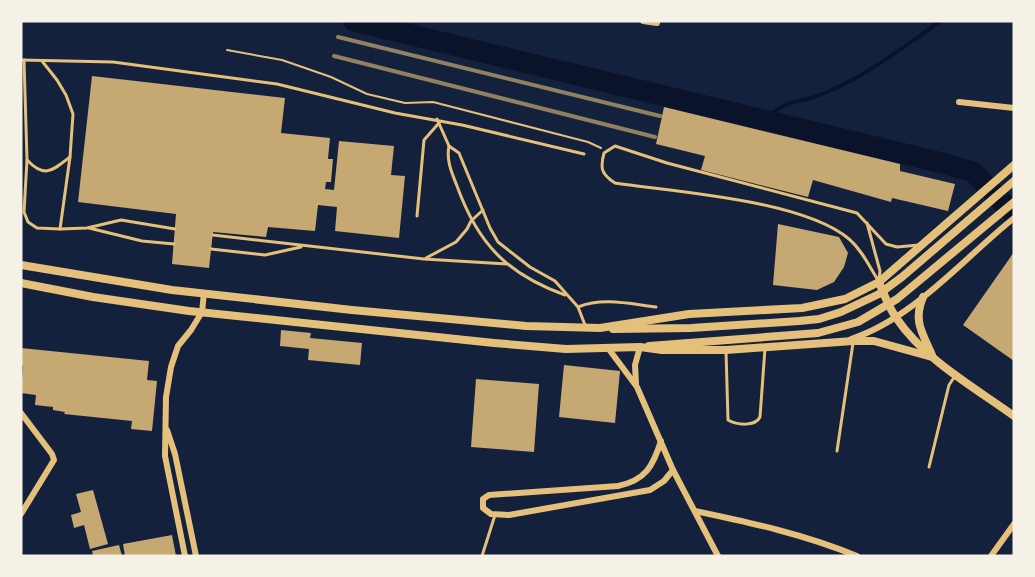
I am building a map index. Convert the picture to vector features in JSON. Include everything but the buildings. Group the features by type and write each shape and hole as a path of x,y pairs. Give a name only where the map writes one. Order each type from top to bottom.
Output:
{"main road":[{"path":"21,265 204,293 526,326 585,328 600,328 689,314 802,308 845,298 879,282 895,317 915,340 934,358 1014,416"},
{"path":"21,283 93,297 202,312 494,344 566,349 643,347 662,350 726,350 874,341 934,358"},
{"path":"923,297 918,310 918,322 934,358"}],"street":[{"path":"644,21 657,23"},
{"path":"959,102 1014,108"},
{"path":"879,282 1014,165"},
{"path":"600,328 691,328 819,319 879,294 1014,181"},
{"path":"637,387 635,365 643,347 818,333 858,322 897,299 1014,202"},
{"path":"842,342 875,330 923,297 1014,218"},
{"path":"184,556 165,456 166,397 171,367 178,346 202,312 204,293"},
{"path":"608,348 637,387 673,470 718,556"},
{"path":"21,413 52,454 54,460 21,513"},
{"path":"166,426 175,454 196,556"},
{"path":"661,441 655,459 645,473 630,483 618,486 485,497 483,508 495,514 509,515 650,490 664,482 673,470"},
{"path":"173,496 183,494"},
{"path":"695,512 763,525 818,540 857,556"},
{"path":"991,556 1014,524"}],"lane":[{"path":"40,59 66,94 73,114 70,157 60,229"},
{"path":"175,229 120,220 87,228 60,229 38,228 28,222 24,212 27,160 23,60 113,62 276,84 395,113 584,154"},
{"path":"438,121 449,146 459,153 498,242 530,267 555,281 578,307 585,328"},
{"path":"417,216 424,140 438,121"},
{"path":"449,146 447,157 471,221 486,243 507,264 539,286 567,296"},
{"path":"879,282 859,249 831,226 756,203 615,183 604,177 600,166 604,153 615,146 667,163 857,213 886,244 897,247 921,245"},
{"path":"27,160 33,166 52,171 70,157"},
{"path":"424,259 456,242 471,221 483,210"},
{"path":"866,222 880,271 879,282"},
{"path":"87,228 142,241 174,244"},
{"path":"213,235 424,259 507,264"},
{"path":"211,249 265,255 306,246"},
{"path":"578,307 588,303 608,302 656,307"},
{"path":"837,451 853,341"},
{"path":"726,350 728,420 754,424 760,417 766,347"},
{"path":"929,467 949,385 956,374"},
{"path":"482,556 495,514"}],"path":[{"path":"227,50 282,60 332,77 367,94 405,103 433,102 588,142 600,146 604,153"}],"waterway":[{"path":"354,21 946,164 973,172 1014,214"},
{"path":"766,121 782,106 830,91 863,74 941,21"}],"railway":[{"path":"338,37 660,116"},
{"path":"334,56 655,137"}]}
